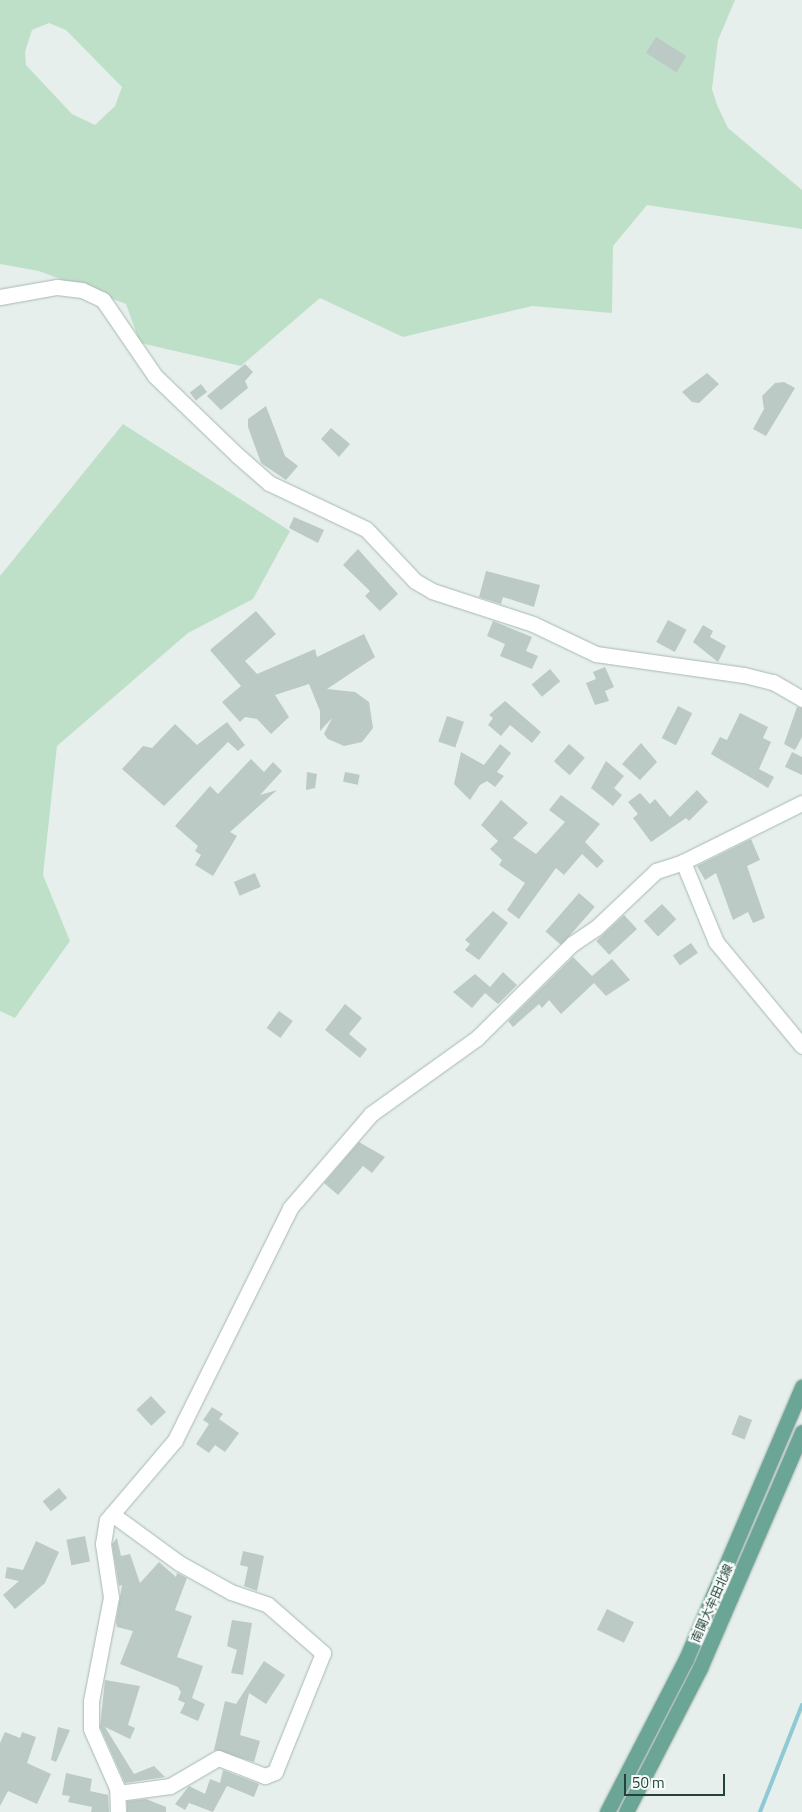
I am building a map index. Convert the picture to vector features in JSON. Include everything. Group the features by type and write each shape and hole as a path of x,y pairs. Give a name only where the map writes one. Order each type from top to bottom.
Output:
{"main road":[{"name":"南関大牟田北線","path":"608,1812 690,1650 802,1387"},
{"name":"南関大牟田北線","path":"626,1812 709,1650 802,1432"}],"street":[{"path":"0,296 57,287 82,290 103,300 155,376 236,455 269,483 366,529 415,581 432,591 533,624 596,654 744,675 773,682 802,700"},
{"path":"118,1812 118,1793 91,1729 91,1701 109,1619 104,1532 112,1514 175,1440 290,1208 371,1114 477,1038 572,944 596,928 656,871 683,862 802,803"},
{"path":"683,862 716,942 802,1046"},
{"path":"112,1514 180,1562 231,1592 268,1605 323,1653 275,1772 265,1776 218,1758 205,1770 170,1786 118,1793"}],"green space":[{"path":"0,0 735,0 718,40 712,89 717,105 728,128 802,190 802,229 647,205 613,246 612,313 532,306 403,337 320,298 241,366 140,343 126,304 39,271 0,264","holes":["49,23 66,30 122,87 115,106 95,125 72,114 26,65 25,52 32,30"]},
{"path":"123,424 290,531 253,599 188,633 57,746 43,875 70,941 15,1018 0,1011 0,576"}],"building":[{"path":"656,37 687,56 676,72 646,53"},
{"path":"245,364 253,372 245,381 248,388 221,410 207,396"},
{"path":"707,373 719,384 699,403 692,402 682,392"},
{"path":"784,382 795,388 766,436 753,429 764,409 762,396 775,383"},
{"path":"201,384 207,392 196,400 190,392"},
{"path":"266,406 285,456 298,466 286,480 261,463 248,427 248,419"},
{"path":"331,428 350,444 339,457 321,439"},
{"path":"294,517 324,530 318,543 289,528"},
{"path":"358,549 398,594 380,611 365,596 370,591 343,565"},
{"path":"486,571 540,585 534,607 503,597 501,604 479,597"},
{"path":"256,611 276,634 245,661 257,674 315,649 317,657 364,634 375,657 327,689 355,692 369,702 373,728 362,742 344,746 328,739 324,734 332,718 320,731 320,711 309,684 275,695 289,717 271,734 257,719 245,717 240,722 222,702 241,686 210,650"},
{"path":"668,620 687,630 675,652 656,642"},
{"path":"493,621 532,637 526,651 538,656 532,669 500,656 505,644 487,636"},
{"path":"703,625 713,631 710,637 726,646 718,662 693,642"},
{"path":"605,667 614,687 605,691 609,701 595,705 586,683 596,679 593,672"},
{"path":"550,669 560,681 542,697 532,684"},
{"path":"505,701 541,732 532,743 510,725 501,736 488,725 493,718 489,715"},
{"path":"678,706 692,713 676,745 662,738"},
{"path":"797,707 802,708 802,737 795,750 784,744"},
{"path":"740,713 768,727 763,738 771,742 759,769 774,777 768,788 711,754 720,737 727,740"},
{"path":"447,716 464,722 455,747 438,742"},
{"path":"227,722 245,745 238,751 228,742 164,806 122,769 143,746 152,748 175,724 197,745"},
{"path":"641,743 657,762 640,780 622,764"},
{"path":"500,744 511,753 497,772 504,776 495,787 487,781 480,785 470,800 454,784 461,752 484,765"},
{"path":"569,744 585,758 570,775 554,761"},
{"path":"792,752 802,757 802,775 785,767"},
{"path":"251,759 264,772 273,762 282,771 260,795 277,790 230,832 237,836 213,876 195,865 201,855 195,851 198,846 175,826 210,786 218,794"},
{"path":"606,761 624,776 614,788 622,795 613,806 591,788"},
{"path":"307,772 317,774 315,788 306,790"},
{"path":"345,772 360,775 358,785 343,782"},
{"path":"697,790 708,802 689,821 686,818 651,842 633,818 638,814 628,802 640,793 650,804 655,799 670,817"},
{"path":"561,795 600,824 585,842 604,861 597,868 582,854 564,875 556,868 519,919 507,910 525,883 499,865 502,860 490,849 498,841 481,825 501,800 528,823 513,838 536,854 565,822 549,810"},
{"path":"751,839 760,860 747,866 765,918 753,923 748,912 733,920 716,873 705,880 697,866"},
{"path":"255,873 261,887 240,896 234,882"},
{"path":"579,893 595,907 561,945 546,931"},
{"path":"662,904 676,919 658,936 644,921"},
{"path":"493,911 508,923 479,960 465,950 470,944 465,940"},
{"path":"624,915 637,929 609,955 596,941"},
{"path":"691,943 698,953 680,965 673,956"},
{"path":"573,957 592,976 612,959 630,980 606,996 594,983 561,1014 549,1000 542,1008 539,1004 513,1027 508,1021"},
{"path":"503,972 517,985 498,1004 485,993 472,1008 453,992 475,974 490,987"},
{"path":"345,1004 362,1018 349,1034 367,1049 360,1058 325,1030"},
{"path":"279,1011 293,1021 280,1038 267,1028"},
{"path":"359,1142 385,1157 372,1173 363,1166 338,1195 324,1183"},
{"path":"151,1396 166,1412 151,1426 136,1410"},
{"path":"212,1407 223,1414 219,1419 239,1433 225,1452 215,1445 209,1453 196,1444 209,1424 203,1420"},
{"path":"739,1415 752,1420 745,1440 731,1435"},
{"path":"59,1488 67,1498 51,1511 43,1501"},
{"path":"85,1536 90,1562 71,1565 66,1540"},
{"path":"117,1538 121,1556 130,1554 140,1583 159,1562 176,1577 177,1573 187,1578 175,1610 192,1616 177,1657 203,1666 192,1698 205,1704 198,1721 180,1713 185,1703 178,1700 181,1692 178,1687 120,1664 133,1631 117,1627 116,1622 122,1585 119,1586 112,1544"},
{"path":"36,1541 59,1552 45,1583 15,1609 3,1595 19,1581 5,1578 7,1567 23,1570"},
{"path":"243,1551 264,1556 257,1591 244,1586 248,1567 240,1565"},
{"path":"607,1609 634,1622 624,1643 597,1630"},
{"path":"232,1620 252,1623 243,1675 231,1673 237,1650 227,1646"},
{"path":"264,1661 285,1675 266,1704 249,1693 240,1735 260,1741 254,1762 214,1750 225,1701 236,1704"},
{"path":"105,1680 140,1686 128,1725 135,1728 130,1739 105,1727 134,1774 154,1766 165,1777 125,1783 100,1727"},
{"path":"58,1727 70,1730 56,1762 51,1760"},
{"path":"5,1732 20,1738 22,1732 36,1737 27,1763 51,1774 37,1804 8,1791 0,1806 0,1743"},
{"path":"223,1770 259,1784 254,1797 227,1786 213,1812 189,1803 185,1810 175,1804 189,1786 205,1794 210,1779 220,1783"},
{"path":"66,1773 92,1779 90,1791 108,1795 109,1812 91,1812 92,1807 68,1802 70,1796 62,1795"},
{"path":"146,1799 166,1807 166,1812 127,1812 127,1801"}],"waterway":[{"path":"760,1812 802,1705"}]}
